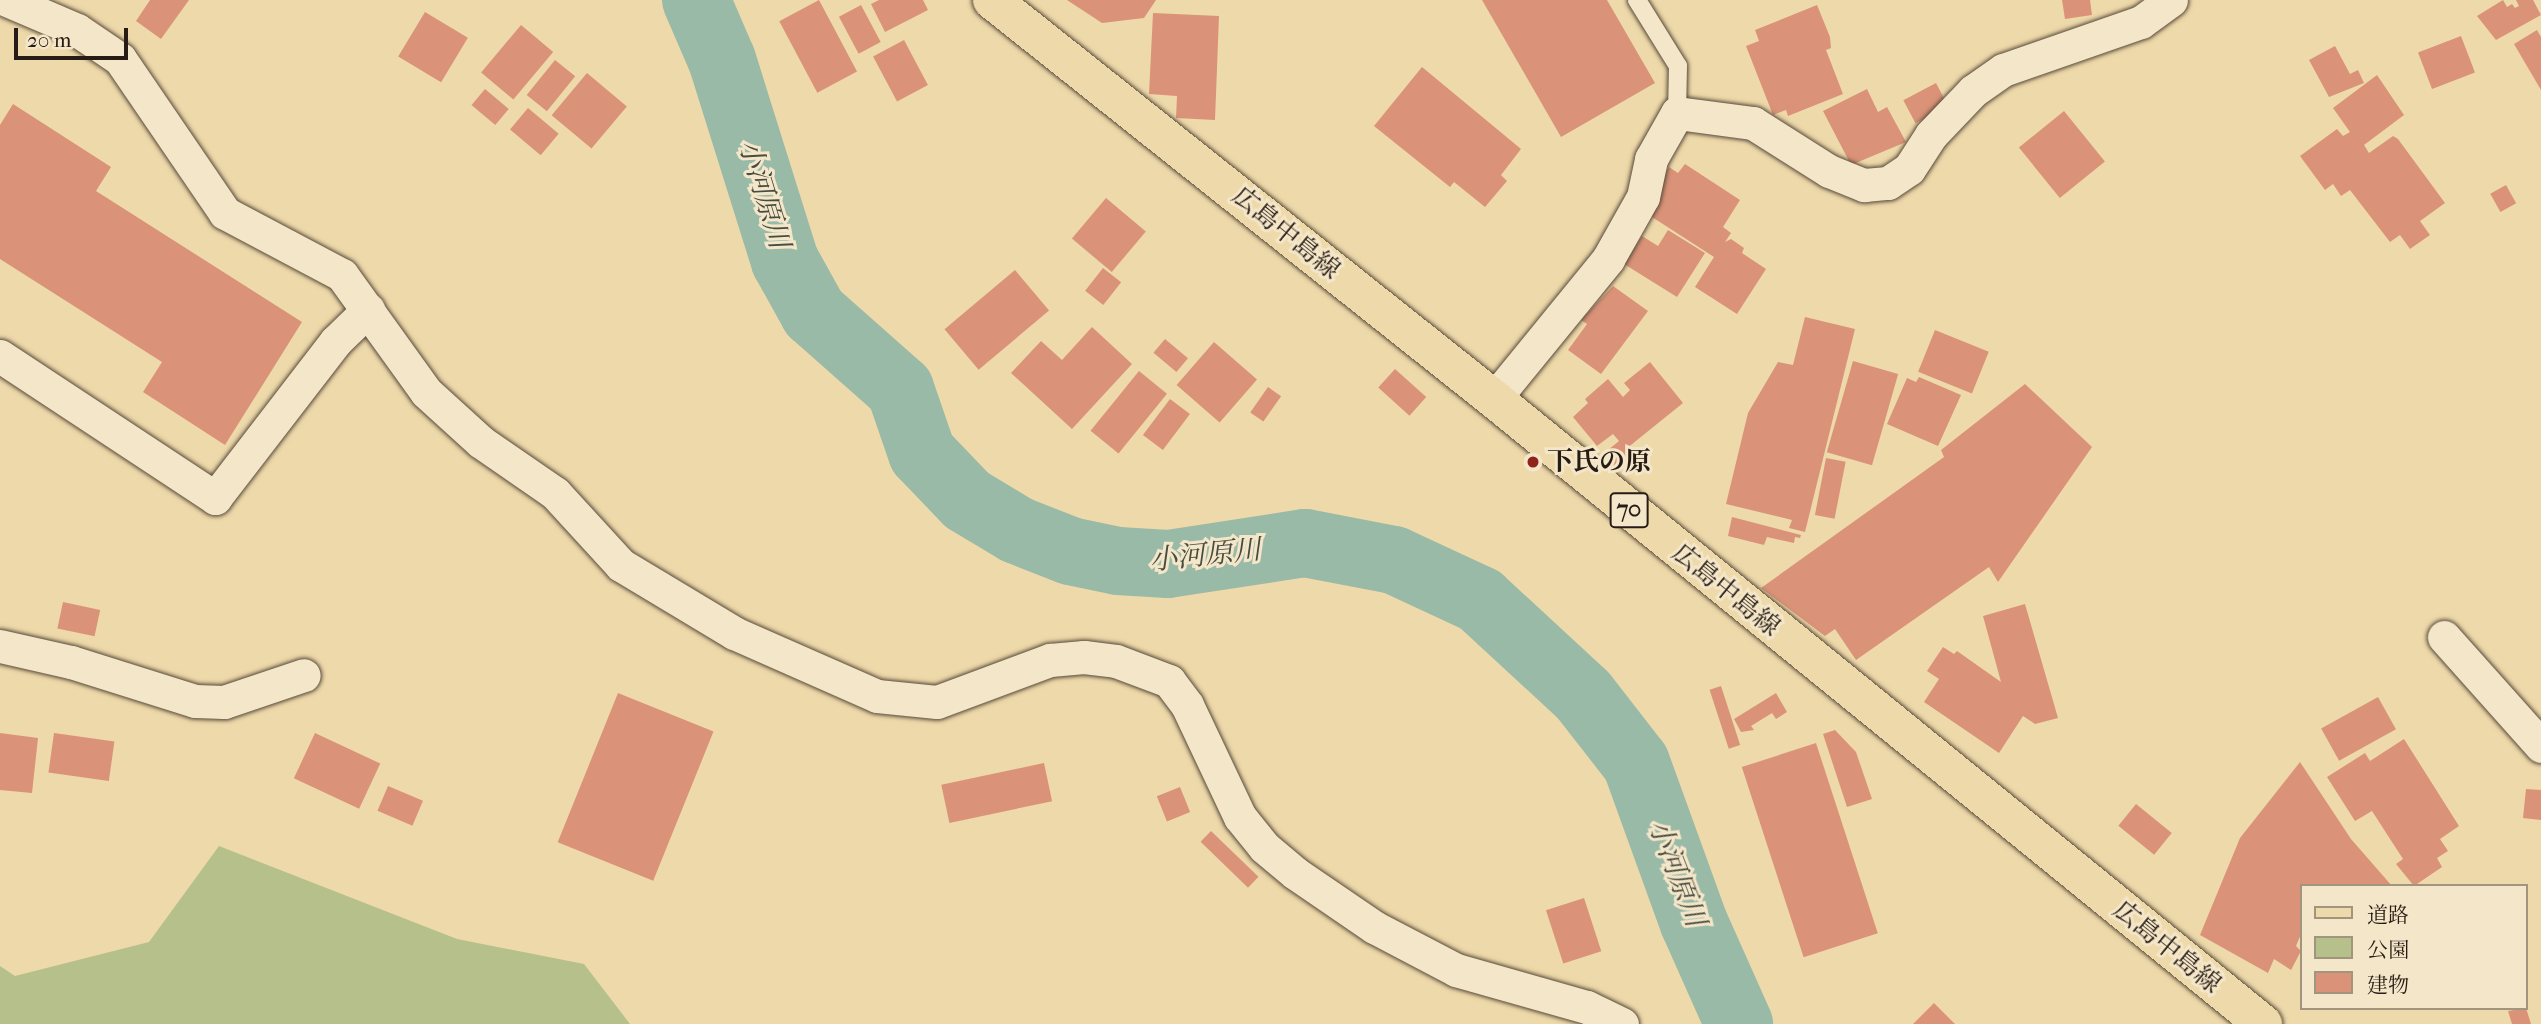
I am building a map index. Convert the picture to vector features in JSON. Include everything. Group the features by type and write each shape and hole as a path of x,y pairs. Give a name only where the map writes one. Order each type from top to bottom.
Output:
{"main road":[{"name":"広島中島線","path":"992,0 1494,399 2263,1024"}],"street":[{"path":"7,0 78,30 120,59 225,214 342,275 426,392 481,442 555,493 621,565 734,633 822,675 877,696 937,702 1050,660 1084,657 1116,661 1169,681 1197,725 1240,817 1264,847 1294,873 1374,928 1456,970 1587,1007 1622,1024"},
{"path":"1494,399 1608,259 1643,197 1651,159 1677,113 1753,124 1829,171 1864,184 1888,183 1909,169 1931,135 1973,91 2003,70 2141,22 2171,0"},
{"path":"0,356 215,498 336,341 368,310"},
{"path":"2444,637 2541,747"},
{"path":"0,646 71,662 195,701 224,702 304,676"}],"lane":[{"path":"1637,0 1678,66 1677,113"}],"green space":[{"path":"219,846 457,939 584,964 630,1024 0,1024 0,966 15,976 149,942"}],"building":[{"path":"150,0 189,0 161,39 136,21"},
{"path":"819,0 857,72 817,93 779,21"},
{"path":"879,0 923,0 928,10 885,32 871,4"},
{"path":"1067,0 1156,0 1144,18 1102,23"},
{"path":"1482,0 1607,0 1655,83 1561,137"},
{"path":"2062,0 2090,0 2092,15 2065,19"},
{"path":"2503,0 2507,7 2512,4 2515,8 2519,6 2516,0 2533,0 2541,15 2496,40 2477,16"},
{"path":"861,5 881,42 859,54 839,17"},
{"path":"1817,5 1830,37 1831,48 1826,50 1843,94 1788,116 1786,110 1773,115 1746,46 1759,41 1755,30"},
{"path":"425,12 468,38 441,82 398,57"},
{"path":"1153,13 1219,16 1215,120 1176,118 1177,96 1149,94"},
{"path":"521,25 553,52 513,99 481,72"},
{"path":"2537,30 2541,37 2541,90 2514,44"},
{"path":"2461,36 2475,72 2432,89 2418,52"},
{"path":"904,40 928,85 897,101 873,56"},
{"path":"2335,46 2350,74 2358,70 2364,83 2329,97 2309,60"},
{"path":"555,60 575,76 547,111 527,95"},
{"path":"1422,67 1521,149 1501,175 1507,181 1485,207 1454,182 1450,187 1374,126"},
{"path":"587,73 627,106 591,149 552,115"},
{"path":"2377,75 2404,115 2364,145 2369,153 2393,136 2398,139 2445,203 2420,221 2430,235 2410,249 2400,235 2390,242 2350,190 2341,196 2333,184 2325,190 2300,156 2337,129 2343,136 2350,132 2333,108"},
{"path":"1936,83 1948,106 1916,123 1903,100"},
{"path":"485,89 509,109 495,125 472,105"},
{"path":"1867,89 1878,112 1887,107 1906,142 1851,165 1823,111"},
{"path":"13,104 111,167 96,191 302,322 225,445 143,392 162,362 0,259 0,125"},
{"path":"528,108 559,134 541,155 510,129"},
{"path":"2064,111 2105,162 2060,198 2019,148"},
{"path":"1685,164 1740,200 1723,227 1731,233 1725,242 1731,239 1744,248 1742,253 1766,269 1737,314 1695,287 1714,257 1652,217 1650,196 1669,167 1678,173"},
{"path":"2506,185 2516,203 2500,212 2490,194"},
{"path":"1106,198 1146,231 1112,272 1072,239"},
{"path":"1668,230 1705,253 1677,297 1624,264 1642,236 1658,246"},
{"path":"1103,268 1121,282 1103,305 1085,291"},
{"path":"1015,270 1049,311 979,370 945,329"},
{"path":"1613,286 1648,311 1601,374 1568,350 1587,324 1581,320"},
{"path":"1805,317 1855,329 1805,532 1789,528 1792,520 1726,504 1748,413 1778,362 1793,365"},
{"path":"1092,327 1132,364 1072,429 1011,373 1041,341 1062,360"},
{"path":"1935,330 1989,352 1972,393 1918,372"},
{"path":"1165,339 1188,358 1176,372 1153,353"},
{"path":"1214,342 1257,379 1220,422 1177,385"},
{"path":"1853,361 1898,374 1872,465 1827,452"},
{"path":"1650,362 1683,403 1626,449 1630,454 1613,468 1602,455 1619,441 1613,434 1597,446 1573,417 1588,403 1585,399 1608,379 1623,397 1630,390 1624,383"},
{"path":"1395,369 1426,397 1409,416 1378,388"},
{"path":"1139,371 1167,394 1119,453 1091,431"},
{"path":"1919,377 1961,395 1938,446 1887,424 1907,378 1916,382"},
{"path":"2025,384 2092,447 1998,582 1989,567 1856,660 1835,629 1825,636 1761,588 1944,457 1941,450"},
{"path":"1268,387 1281,396 1263,422 1250,412"},
{"path":"1170,399 1190,414 1163,450 1143,435"},
{"path":"1826,458 1846,462 1835,519 1815,515"},
{"path":"1732,517 1801,535 1800,538 1795,537 1794,543 1767,537 1764,545 1728,536"},
{"path":"63,602 100,610 95,636 57,628"},
{"path":"2025,604 2058,718 2035,724 2023,716 1999,753 1924,702 1939,679 1927,671 1943,647 1954,654 1957,651 2001,682 1983,616"},
{"path":"1721,686 1740,745 1729,749 1710,690"},
{"path":"618,693 713,732 653,881 558,842"},
{"path":"1776,693 1787,712 1776,719 1772,713 1751,726 1754,730 1741,732 1734,719"},
{"path":"2378,697 2396,729 2339,761 2321,729"},
{"path":"1835,730 1856,752 1872,799 1847,807 1823,734"},
{"path":"0,733 38,738 32,793 0,790"},
{"path":"54,733 114,741 109,781 48,773"},
{"path":"315,733 380,763 359,809 294,778"},
{"path":"2404,739 2459,826 2440,839 2448,851 2437,858 2442,867 2417,884 2412,884 2396,864 2403,859 2372,811 2355,821 2327,777 2365,753 2370,761"},
{"path":"1816,743 1878,933 1804,957 1742,767"},
{"path":"2300,762 2351,839 2390,884 2300,884 2300,936 2296,946 2300,953 2291,970 2274,959 2268,973 2200,935 2240,838"},
{"path":"1044,763 1052,801 949,823 941,785"},
{"path":"388,786 423,801 412,826 377,811"},
{"path":"1180,787 1190,812 1167,821 1157,796"},
{"path":"2526,789 2541,790 2541,820 2523,818"},
{"path":"2136,804 2172,833 2154,855 2118,826"},
{"path":"1211,831 1258,877 1248,888 1201,842"},
{"path":"1584,898 1601,951 1563,964 1546,910"},
{"path":"1934,1003 1955,1024 1913,1024"},
{"path":"2527,1010 2531,1024 2512,1024 2508,1011"}],"waterway":[{"name":"小河原川","path":"696,0 722,60 785,261 814,313 900,389 922,453 967,500 1017,530 1070,551 1118,561 1168,564 1305,543 1394,560 1480,600 1583,695 1636,763 1694,923 1739,1024"}],"place":[{"name":"下氏の原","path":"1533,462"}]}
